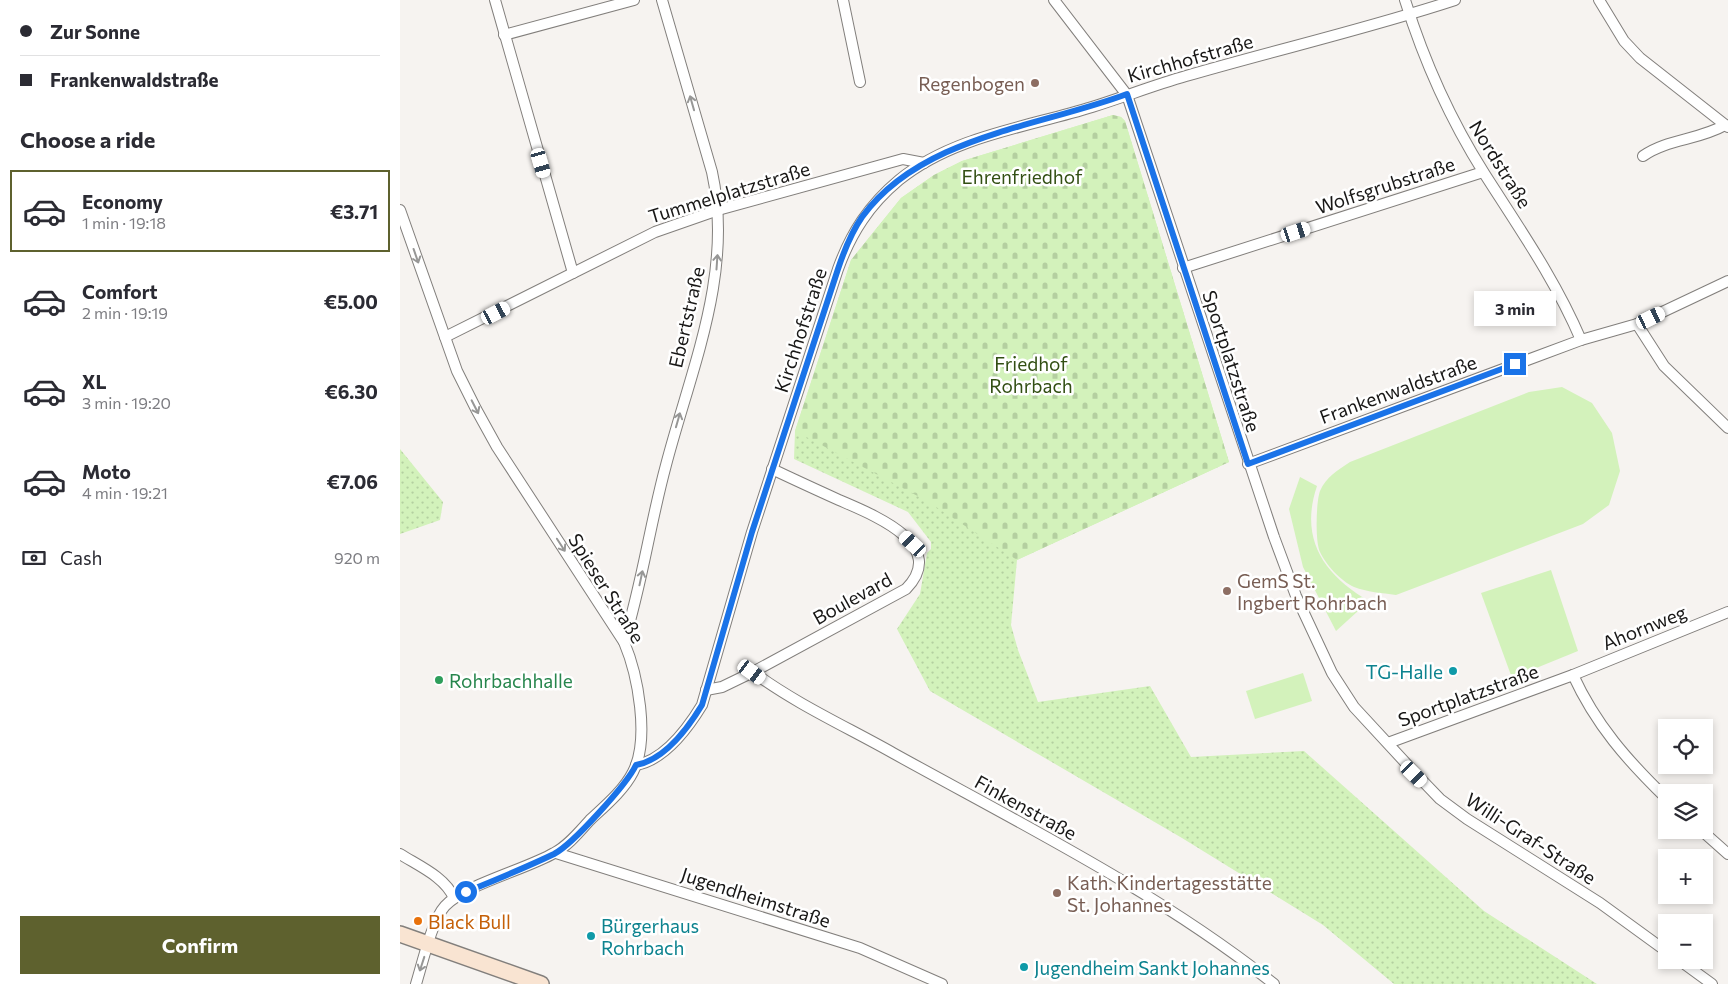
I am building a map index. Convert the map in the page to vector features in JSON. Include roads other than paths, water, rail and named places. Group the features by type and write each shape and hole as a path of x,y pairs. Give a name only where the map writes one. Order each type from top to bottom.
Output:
{"main road":[{"path":"400,934 541,984"}],"street":[{"path":"495,0 573,273"},
{"path":"504,35 634,0"},
{"name":"Ebertstraße","path":"624,642 638,592 666,466 712,300 718,245 718,210 712,172 662,0"},
{"path":"844,0 860,82"},
{"name":"Sportplatzstraße","path":"1054,0 1127,94 1248,464 1280,554 1314,636 1332,673 1354,707 1388,743 1573,675"},
{"name":"Nordstraße","path":"1405,0 1439,91 1483,172 1550,275 1566,305 1580,340"},
{"name":"Kirchhofstraße","path":"636,765 655,758 667,748 694,718 706,690 772,469 838,269 852,232 880,197 924,163 975,140 1093,107 1127,94 1410,15 1455,0"},
{"path":"1599,0 1624,41 1640,58 1727,126 1711,134 1654,149 1642,156"},
{"name":"Tummelplatzstraße","path":"445,337 655,232 718,210 902,160 924,163"},
{"name":"Wolfsgrubstraße","path":"1183,268 1483,172"},
{"name":"Spieser Straße","path":"400,210 457,371 498,447 624,642 634,672 638,704 640,751 636,765 632,774 608,802 556,853 454,898"},
{"name":"Frankenwaldstraße","path":"1248,464 1580,340 1637,324 1728,281"},
{"path":"1637,324 1664,366 1728,428"},
{"name":"Boulevard","path":"706,690 722,688 906,589 914,581 918,570 918,558 913,544 886,521 772,469"},
{"name":"Ahornweg","path":"1573,675 1728,612"},
{"name":"Finkenstraße","path":"752,672 1188,921 1274,984"},
{"path":"1573,675 1599,723 1641,773 1658,790"},
{"name":"Willi-Graf-Straße","path":"1388,743 1414,774 1447,804 1600,903 1658,945"},
{"path":"1711,839 1728,854"},
{"name":"Jugendheimstraße","path":"556,853 860,948 942,984"},
{"path":"400,854 441,881 450,889 454,898 444,907 416,984"},
{"path":"1691,969 1712,984"}],"place":[{"name":"Regenbogen","path":"1035,83"},
{"name":"GemS St. Ingbert Rohrbach","path":"1227,591"},
{"name":"TG-Halle","path":"1453,671"},
{"name":"Rohrbachhalle","path":"439,680"},
{"name":"Kath. Kindertagesstätte St. Johannes","path":"1057,893"},
{"name":"Black Bull","path":"418,921"},
{"name":"Bürgerhaus Rohrbach","path":"591,936"},
{"name":"Jugendheim Sankt Johannes","path":"1024,967"}],"park label":[{"name":"Ehrenfriedhof","path":"1022,176"},
{"name":"Friedhof Rohrbach","path":"1031,374"}]}
